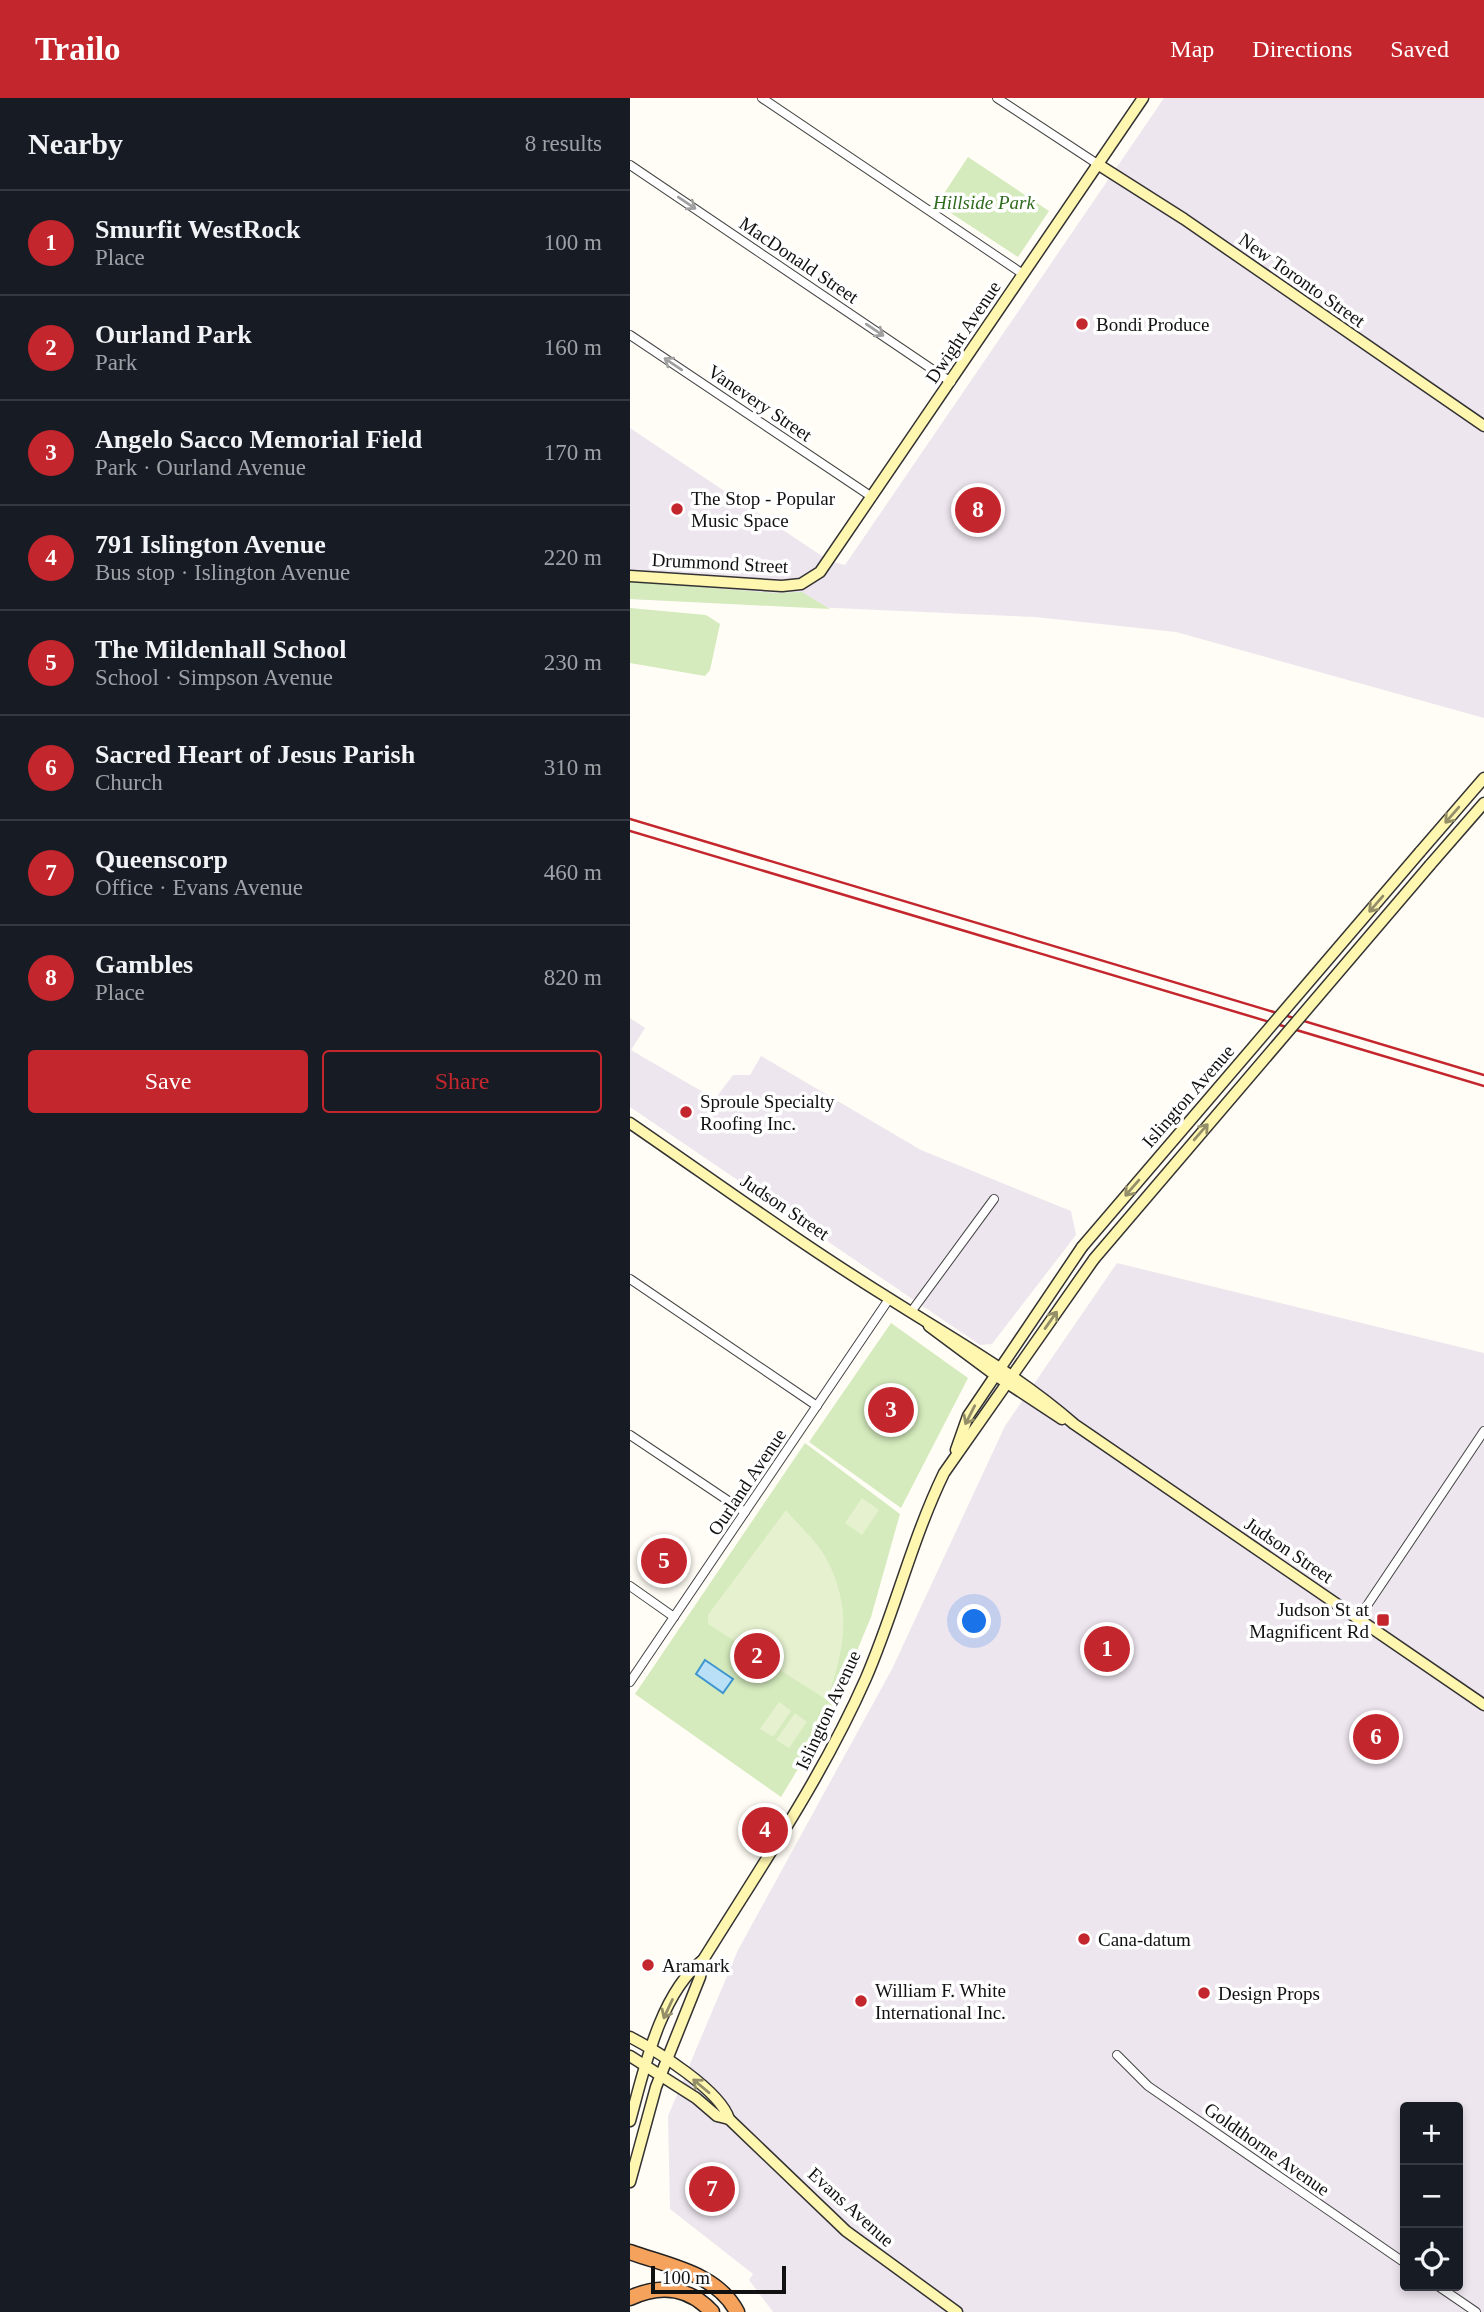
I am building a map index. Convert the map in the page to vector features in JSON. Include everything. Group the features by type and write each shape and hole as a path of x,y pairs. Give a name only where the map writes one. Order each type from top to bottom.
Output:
{"highway":[{"path":"630,2252 708,2281 727,2297 737,2312"},
{"path":"630,2298 659,2288 675,2290 696,2298 712,2312"}],"main road":[{"name":"Dwight Avenue","path":"807,581 825,567 1143,98"},
{"name":"New Toronto Street","path":"1098,165 1184,219 1484,426"},
{"name":"Drummond Street","path":"630,576 782,586 807,581"},
{"name":"Islington Avenue","path":"953,1460 968,1416 1082,1247 1484,778"},
{"name":"Islington Avenue","path":"630,2120 650,2048 688,1971 703,1960 807,1794 860,1689 925,1512 953,1460 1094,1259 1484,803"},
{"name":"Judson Street","path":"630,1124 922,1319 941,1338 1009,1380 1484,1705"},
{"name":"Islington Avenue","path":"630,2182 666,2059 700,1977 703,1960"},
{"name":"Evans Avenue","path":"630,2037 666,2059 725,2107 729,2119 846,2231 957,2312"},
{"name":"Evans Avenue","path":"630,2056 717,2116 729,2119"}],"street":[{"path":"762,98 1023,274"},
{"path":"997,98 1098,165"},
{"name":"MacDonald Street","path":"630,165 951,382"},
{"name":"Vanevery Street","path":"630,335 872,497"},
{"path":"911,1312 994,1199"},
{"path":"630,1279 817,1406"},
{"name":"Ourland Avenue","path":"630,1682 888,1298"},
{"path":"1358,1619 1484,1431"},
{"path":"630,1435 745,1512"},
{"path":"630,1586 674,1617"},
{"name":"Goldthorne Avenue","path":"1117,2055 1148,2086 1400,2260"},
{"path":"1445,2291 1476,2312"}],"shaded area":[{"path":"1164,98 1484,98 1484,718 1176,632 1035,617 630,599 630,428 830,561 845,565"},
{"path":"630,1018 645,1028 631,1050 715,1099 733,1075 750,1075 761,1056 921,1150 1071,1211 1076,1235 992,1344 980,1345 630,1107"},
{"path":"1117,1263 1484,1353 1484,2312 773,2312 749,2280 753,2274 670,2209 668,2116 738,1950 892,1669 1005,1426"}],"green space":[{"name":"Hillside Park","path":"968,157 1049,211 1018,257 937,204"},
{"path":"630,581 774,593 802,592 830,609 630,599"},
{"path":"630,608 706,615 720,624 710,670 705,676 630,663"},
{"path":"891,1323 968,1378 901,1508 809,1442"},
{"path":"805,1443 900,1514 871,1617 829,1718 781,1797 635,1694"},
{"path":"862,1498 879,1510 862,1535 845,1523"},
{"path":"786,1510 823,1553 840,1596 843,1613 841,1647 827,1700 708,1624 708,1615"},
{"path":"779,1702 791,1711 773,1737 760,1729"},
{"path":"795,1713 807,1722 789,1748 776,1740"}],"water":[{"path":"705,1660 733,1679 723,1693 696,1674"}],"railway":[{"path":"630,819 1484,1075"},
{"path":"630,831 1484,1086"}],"place":[{"name":"Bondi Produce","path":"1082,324"},
{"name":"The Stop - Popular Music Space","path":"677,509"},
{"name":"Gambles","path":"978,510"},
{"name":"Sproule Specialty Roofing Inc.","path":"686,1112"},
{"name":"Angelo Sacco Memorial Field","path":"891,1410"},
{"name":"The Mildenhall School","path":"664,1561"},
{"name":"Judson St at Magnificent Rd","path":"1383,1620"},
{"name":"Smurfit WestRock","path":"1107,1649"},
{"name":"Ourland Park","path":"757,1656"},
{"name":"Sacred Heart of Jesus Parish","path":"1376,1737"},
{"name":"791 Islington Avenue","path":"765,1830"},
{"name":"Cana-datum","path":"1084,1939"},
{"name":"Aramark","path":"648,1965"},
{"name":"Design Props","path":"1204,1993"},
{"name":"William F. White International Inc.","path":"861,2001"},
{"name":"Queenscorp","path":"712,2189"}]}
